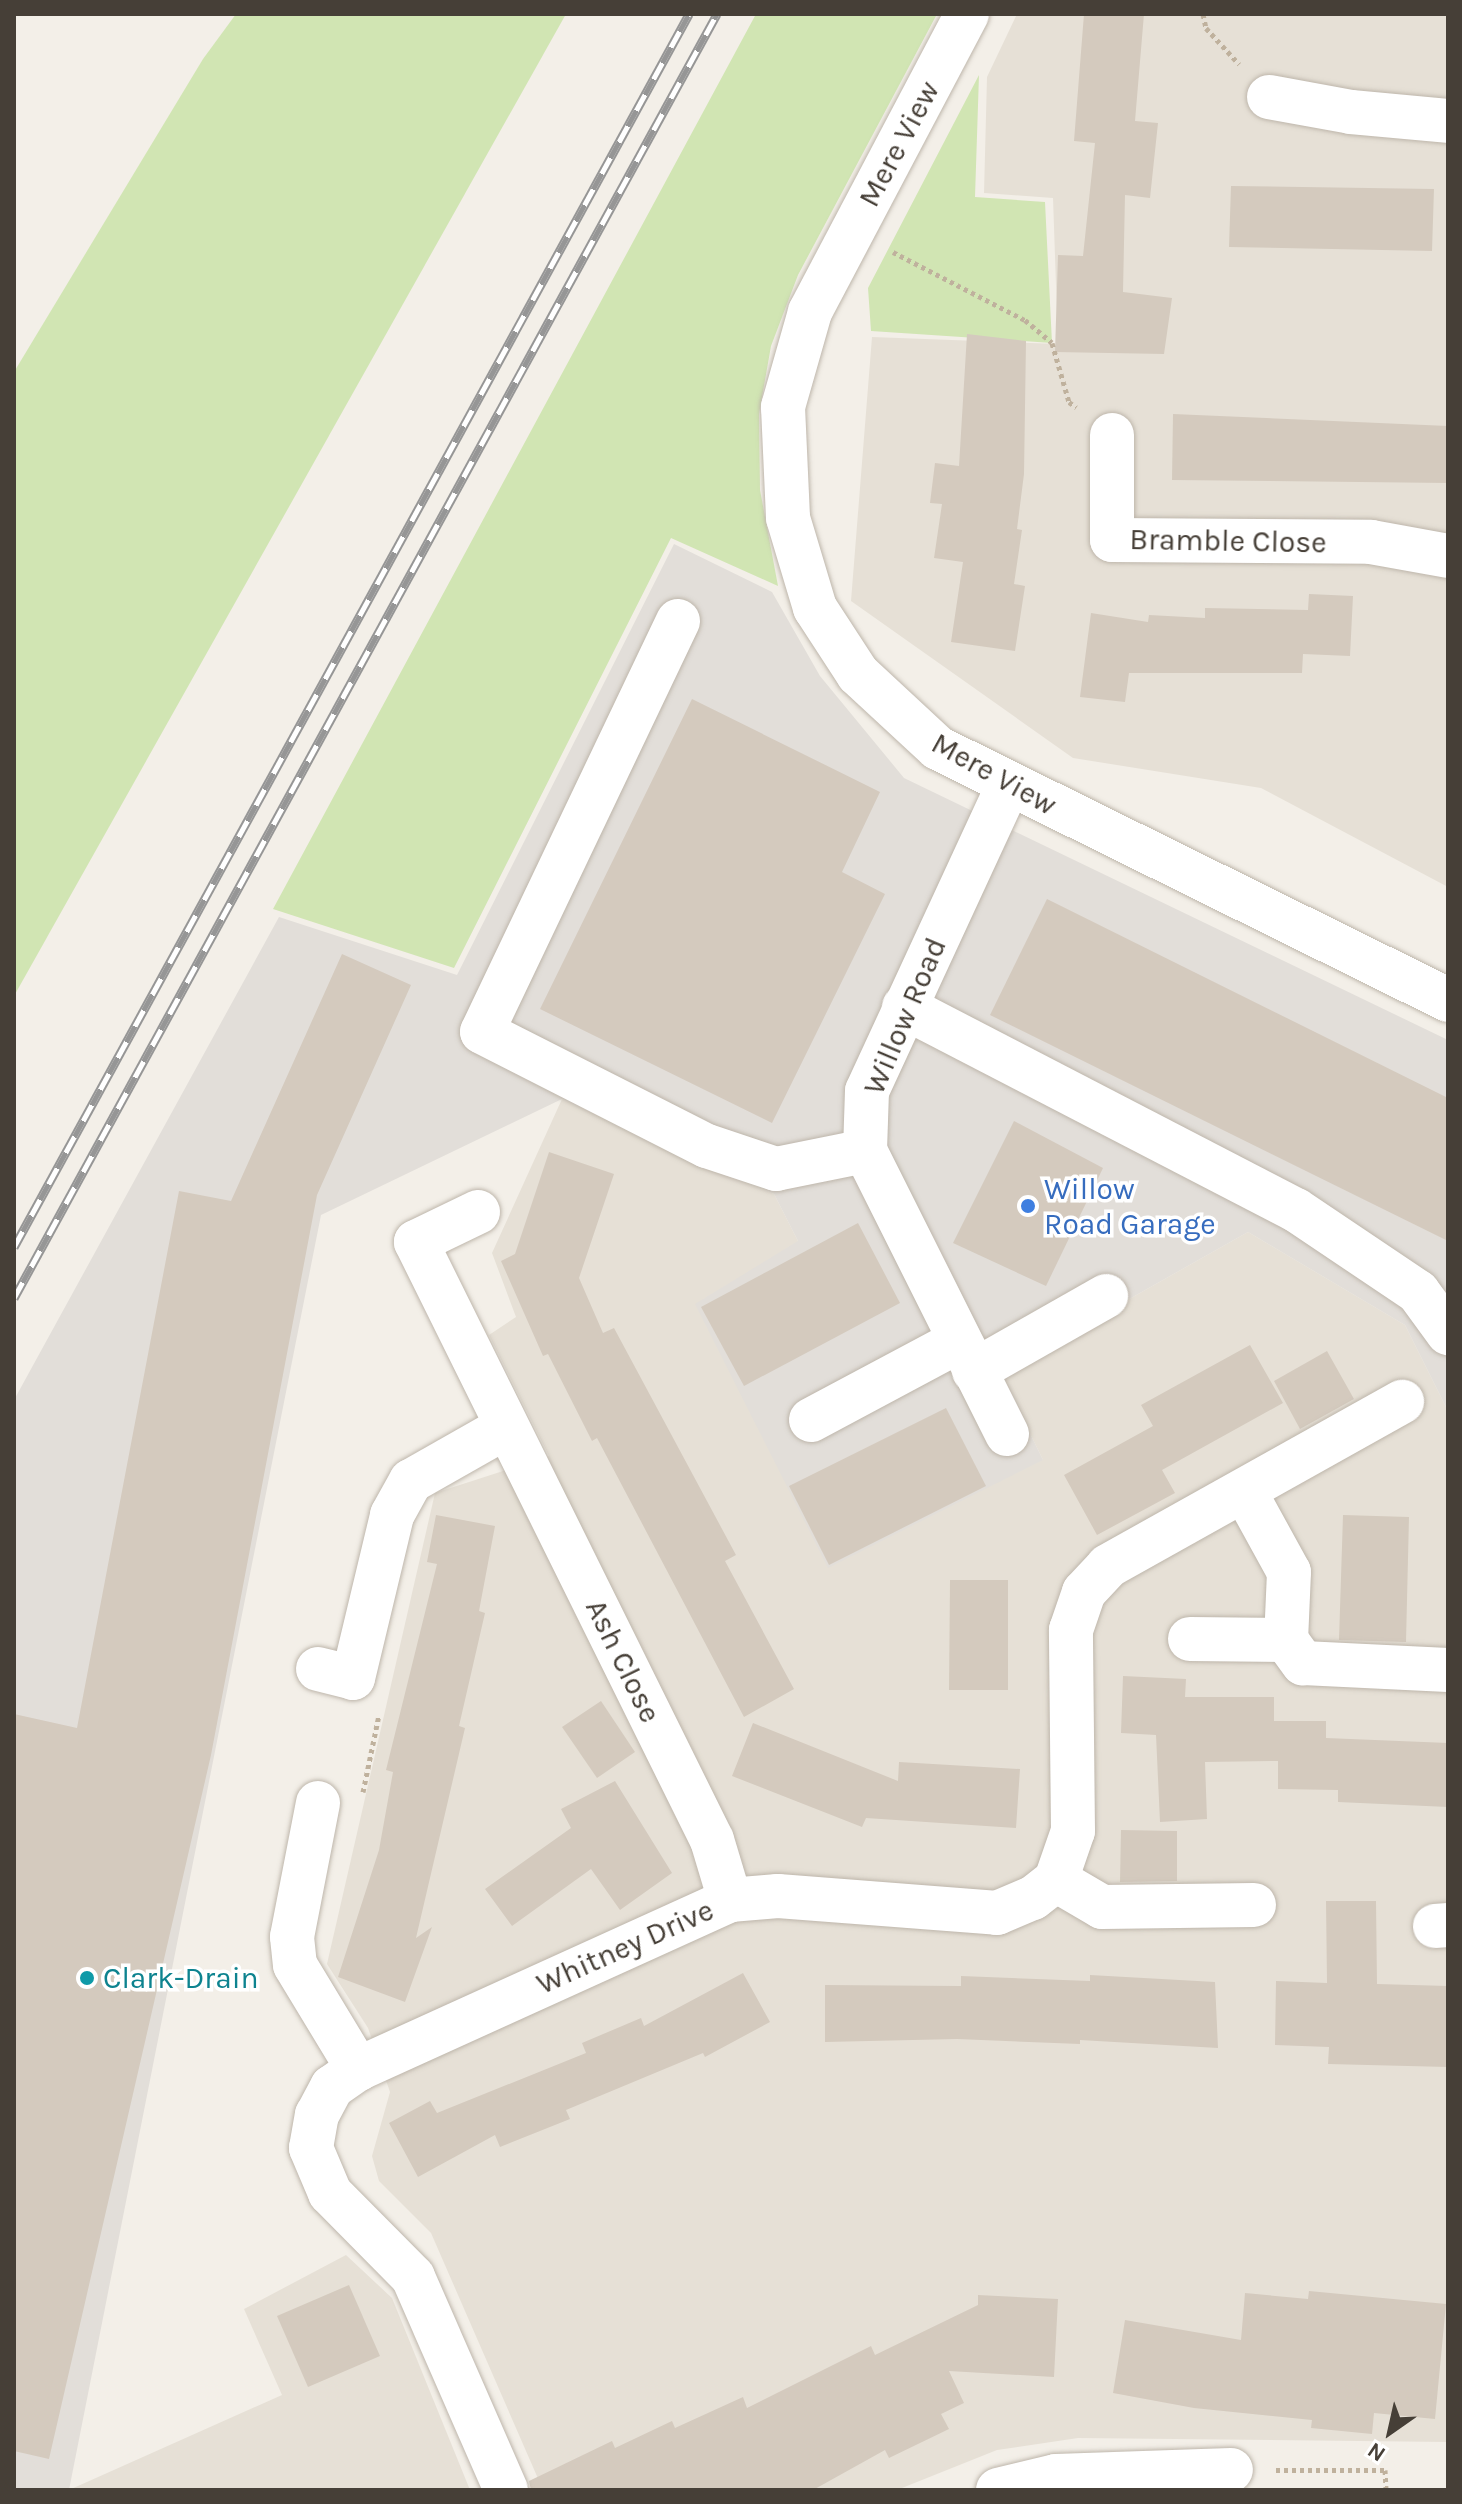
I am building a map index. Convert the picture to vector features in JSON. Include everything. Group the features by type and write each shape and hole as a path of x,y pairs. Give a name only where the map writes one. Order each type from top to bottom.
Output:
{"street":[{"name":"Mere View","path":"967,14 810,312 783,407 788,518 815,608 858,674 938,748 1008,786 1448,1000"},
{"path":"1269,97 1351,112 1448,121"},
{"name":"Bramble Close","path":"1112,435 1112,540 1371,542 1448,556"},
{"path":"678,621 482,1032 707,1146 776,1169 865,1151"},
{"name":"Willow Road","path":"1007,1434 865,1151 867,1091 1008,786"},
{"path":"904,1007 1296,1210 1418,1292 1448,1333"},
{"name":"Ash Close","path":"478,1212 416,1242 466,1349 712,1840 730,1900"},
{"path":"811,1420 1106,1296"},
{"path":"1254,1905 1102,1907 1056,1880 1073,1831 1071,1630 1084,1592 1108,1566 1402,1402"},
{"path":"318,1669 353,1678 392,1515 423,1470 506,1427"},
{"path":"1245,1492 1289,1572 1286,1640 1303,1663 1448,1670"},
{"path":"1190,1639 1286,1640"},
{"path":"318,1803 292,1937 295,1965 358,2069"},
{"name":"Whitney Drive","path":"506,2490 413,2277 330,2193 311,2148 317,2115 332,2087 358,2069 730,1900 792,1897 997,1913 1033,1898 1056,1880"},
{"path":"998,2490 1056,2476 1231,2470"}],"path":[{"path":"1203,14 1206,28 1269,97"},
{"path":"852,232 1025,320 1052,343 1069,402 1112,435"},
{"path":"1231,2470 1385,2470 1386,2490"}],"shaded area":[{"path":"1017,14 1448,14 1448,887 1261,788 1073,758 851,601 872,337 1058,344 1053,198 984,193 987,77"},
{"path":"674,544 772,592 820,676 904,778 1448,1040 1448,1411 1405,1325 1248,1232 1000,1372 1043,1460 828,1568 695,1304 798,1241 774,1194 562,1099 321,1215 69,2490 14,2490 14,1400 279,917 457,975"},
{"path":"562,1099 774,1194 798,1241 1043,1460 1000,1372 1248,1232 1405,1325 1448,1411 1448,2442 1078,2438 997,2450 897,2490 543,2490 431,2233 379,2181 372,2156 390,2092 368,2028 327,1964 435,1493 549,1456 489,1335 516,1317 492,1253"},
{"path":"346,2255 392,2298 470,2490 69,2490 282,2395 244,2309"}],"green space":[{"path":"236,14 566,14 14,996 14,372 203,59"},
{"path":"756,14 937,14 798,275 771,346 759,414 760,490 778,586 671,538 454,968 273,909"},
{"path":"979,75 975,197 1045,202 1052,343 871,331 868,288"}],"building":[{"path":"1084,14 1144,14 1135,121 1158,123 1150,198 1125,195 1123,292 1172,298 1164,354 1055,352 1058,255 1083,256 1095,143 1074,141"},
{"path":"1231,186 1434,189 1432,251 1229,247"},
{"path":"967,334 1026,341 1024,474 1017,529 1022,530 1014,584 1025,586 1015,651 951,642 963,562 934,558 942,504 930,503 935,463 959,466"},
{"path":"1173,414 1448,426 1448,483 1172,480"},
{"path":"1309,594 1353,596 1350,656 1303,654 1302,673 1129,673 1125,702 1080,697 1091,613 1148,622 1149,615 1205,618 1205,608 1308,610"},
{"path":"692,699 880,792 842,872 885,894 772,1123 540,1009"},
{"path":"1047,899 1448,1098 1448,1241 990,1015"},
{"path":"342,954 411,985 317,1195 211,1755 49,2459 14,2451 14,1714 77,1728 179,1191 231,1201"},
{"name":"Willow Road Garage","path":"1014,1121 1103,1168 1046,1286 953,1243"},
{"path":"549,1152 614,1174 579,1278 603,1333 614,1328 736,1555 725,1561 794,1689 744,1717 597,1438 592,1441 548,1354 543,1356 501,1261 515,1254"},
{"path":"858,1223 900,1303 744,1386 701,1307"},
{"path":"1250,1345 1283,1403 1162,1470 1175,1493 1097,1535 1064,1475 1153,1426 1141,1405"},
{"path":"1327,1351 1354,1399 1300,1429 1274,1381"},
{"path":"946,1408 986,1486 829,1565 789,1486"},
{"path":"436,1515 495,1526 479,1611 485,1613 459,1726 465,1728 416,1938 432,1927 405,2002 338,1977 379,1850 393,1772 386,1770 437,1564 427,1562"},
{"path":"1343,1515 1409,1517 1406,1642 1339,1640"},
{"path":"950,1580 1008,1580 1008,1690 949,1690"},
{"path":"1123,1676 1186,1679 1185,1697 1274,1697 1274,1721 1326,1721 1326,1738 1448,1743 1448,1807 1338,1802 1338,1790 1278,1789 1278,1761 1205,1762 1207,1819 1160,1822 1156,1735 1121,1733"},
{"path":"601,1701 635,1752 597,1778 562,1727"},
{"path":"753,1723 898,1781 899,1762 1020,1769 1016,1828 866,1818 862,1827 732,1776"},
{"path":"615,1781 672,1873 620,1910 591,1869 512,1926 485,1889 571,1828 561,1809"},
{"path":"1121,1830 1177,1831 1177,1881 1120,1882"},
{"path":"1326,1901 1376,1901 1377,1984 1448,1986 1448,2067 1328,2064 1329,2047 1275,2045 1276,1981 1327,1983"},
{"path":"743,1973 770,2022 705,2057 703,2053 566,2110 570,2119 500,2147 495,2135 418,2177 389,2123 430,2101 437,2113 586,2053 582,2043 641,2018 644,2026"},
{"path":"1090,1975 1215,1982 1218,2048 1080,2040 1080,2044 957,2039 825,2042 825,1985 961,1986 961,1976 1090,1981"},
{"path":"349,2285 380,2356 308,2387 277,2316"},
{"path":"1309,2291 1446,2304 1435,2419 1374,2413 1372,2434 1311,2428 1312,2420 1194,2408 1113,2393 1125,2320 1241,2340 1245,2293 1308,2299"},
{"path":"978,2295 1058,2299 1054,2377 949,2371 964,2403 941,2414 949,2429 889,2458 885,2450 813,2490 531,2490 529,2481 612,2441 615,2448 672,2421 675,2428 743,2397 747,2408 871,2346 875,2355 978,2305"}],"railway":[{"path":"14,1247 689,14"},
{"path":"14,1298 717,14"}],"place":[{"name":"Willow Road Garage","path":"1028,1206"},
{"name":"Clark-Drain","path":"87,1978"}]}
